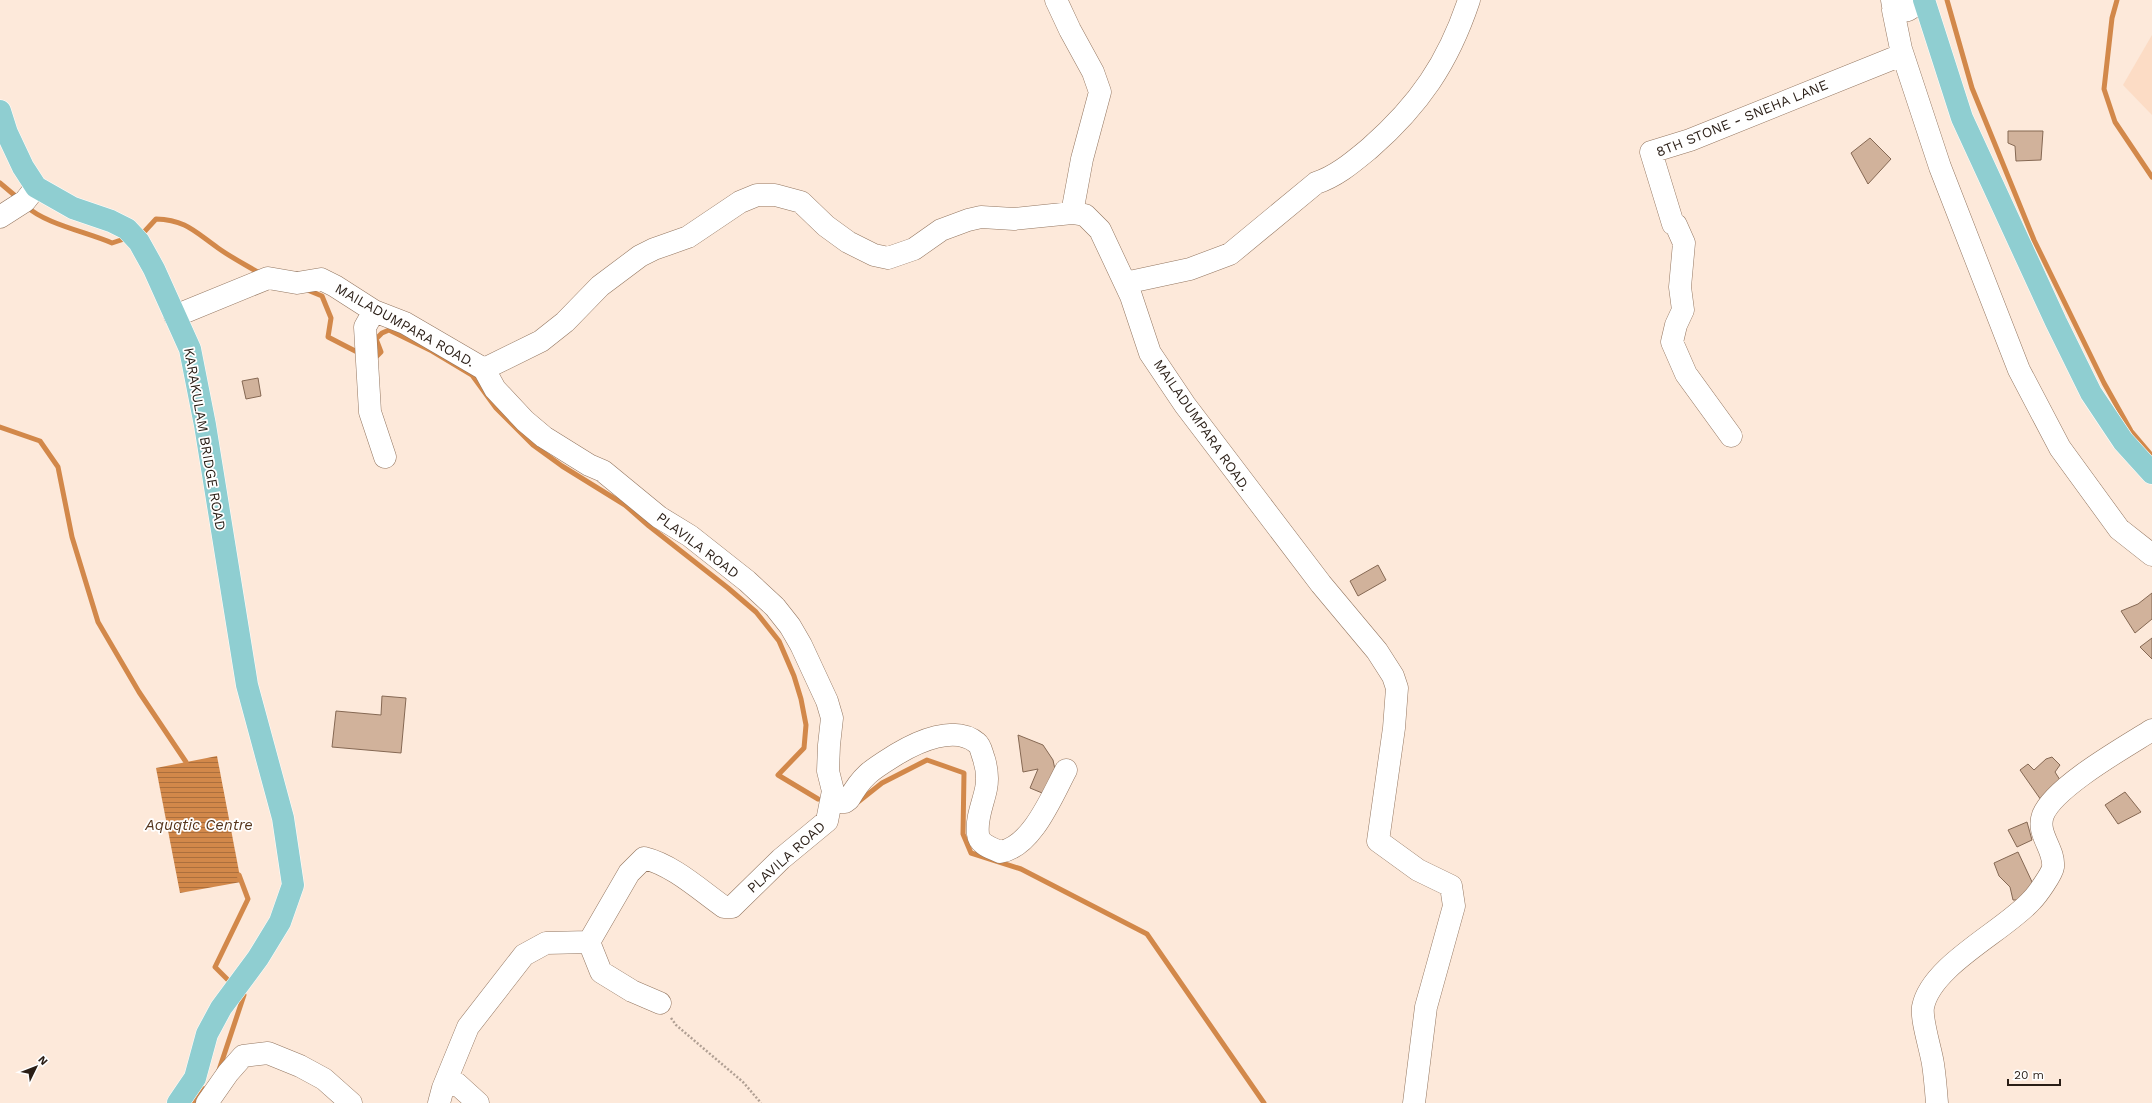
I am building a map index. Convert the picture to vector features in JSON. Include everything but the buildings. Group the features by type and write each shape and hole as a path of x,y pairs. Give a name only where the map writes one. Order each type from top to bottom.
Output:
{"main road":[{"path":"1924,0 1962,118 2056,322 2091,393 2123,441 2152,473"},
{"name":"KARAKULAM BRIDGE ROAD","path":"0,111 7,133 20,160 36,187 73,208 111,221 133,236 154,269 190,349 247,686 283,818 293,885 280,922 229,997 207,1034 196,1078 178,1103"}],"street":[{"path":"1056,0 1070,30 1093,72 1100,92 1082,159 1072,213"},
{"path":"1125,282 1190,269 1230,254 1316,182 1329,178 1353,163 1390,131 1429,83 1445,60 1469,0"},
{"path":"1892,5 1894,12 1908,10 1924,0"},
{"path":"1892,5 1901,49 1940,167 2019,370 2060,448 2119,529 2152,555"},
{"name":"8TH STONE - SNEHA LANE","path":"1732,436 1686,374 1672,342 1676,325 1683,310 1680,287 1684,243 1676,225 1673,224 1651,152 1690,140 1899,56 1901,49"},
{"path":"0,217 25,201 36,187"},
{"name":"MAILADUMPARA ROAD.","path":"175,316 268,278 297,283 321,279 374,310 404,323 484,370 541,341 565,322 600,286 640,256 654,249 688,237 740,202 757,195 775,195 800,202 826,226 848,242 874,255 888,258 914,249 941,230 981,217 1021,219 1072,213 1085,215 1098,226 1125,282 1150,353 1185,406 1321,584 1377,652 1393,676 1397,688 1394,728 1378,841 1418,870 1451,886 1454,906 1426,1008 1414,1103"},
{"path":"374,310 365,327 370,412 385,457"},
{"name":"PLAVILA ROAD","path":"484,370 495,389 525,421 544,438 589,465 603,471 659,517 690,536 722,560 774,607 801,645 827,701 832,718 828,771 833,791 827,821 781,859 732,907 724,907 680,876 652,860 644,858 628,873 589,942"},
{"path":"1937,1103 1933,1063 1923,1007 1932,989 1950,966 2032,900 2051,873 2053,860 2044,839 2041,825 2043,815 2052,800 2067,786 2152,730"},
{"path":"832,802 845,802 849,799 864,775 919,742 940,737 964,736 980,746 987,768 986,789 978,820 978,835 982,843 1000,852 1011,849 1026,838 1046,808 1066,770"},
{"path":"441,1096 468,1027 524,955 546,944 589,942 601,972 632,991 660,1003"},
{"path":"207,1103 242,1056 268,1053 300,1066 324,1079 351,1103"},
{"path":"441,1096 456,1083 478,1103"}],"path":[{"path":"660,1003 676,1025 742,1082 761,1103"}],"shaded area":[{"path":"2152,35 2152,115 2123,85"}],"water":[{"name":"Aquqtic Centre","path":"217,756 241,882 180,893 156,768"}],"waterway":[{"path":"1947,0 1972,88 2034,240 2104,383 2131,431 2152,456"},
{"path":"2117,0 2112,18 2104,89 2115,122 2152,177"},
{"path":"0,183 19,199"},
{"path":"26,206 44,218 55,223 112,243 127,238"},
{"path":"138,234 145,231 156,219 183,224 223,252 261,274"},
{"path":"305,289 322,296 331,318 328,337 361,354"},
{"path":"372,358 375,358 381,352 376,339 382,333 389,330 432,351 472,375 496,408 533,445 562,466 625,505 756,612 779,641 794,676 801,699 806,725 804,748 778,775 818,799"},
{"path":"0,427 40,441 58,467 72,537 98,622 139,692 186,762"},
{"path":"858,802 882,783 927,760 964,773 963,834 971,853 1021,869 1147,934 1264,1103"},
{"path":"233,985 215,967 248,899 239,875"},
{"path":"219,1070 244,995 240,992"},
{"path":"192,1103 204,1089"}]}
